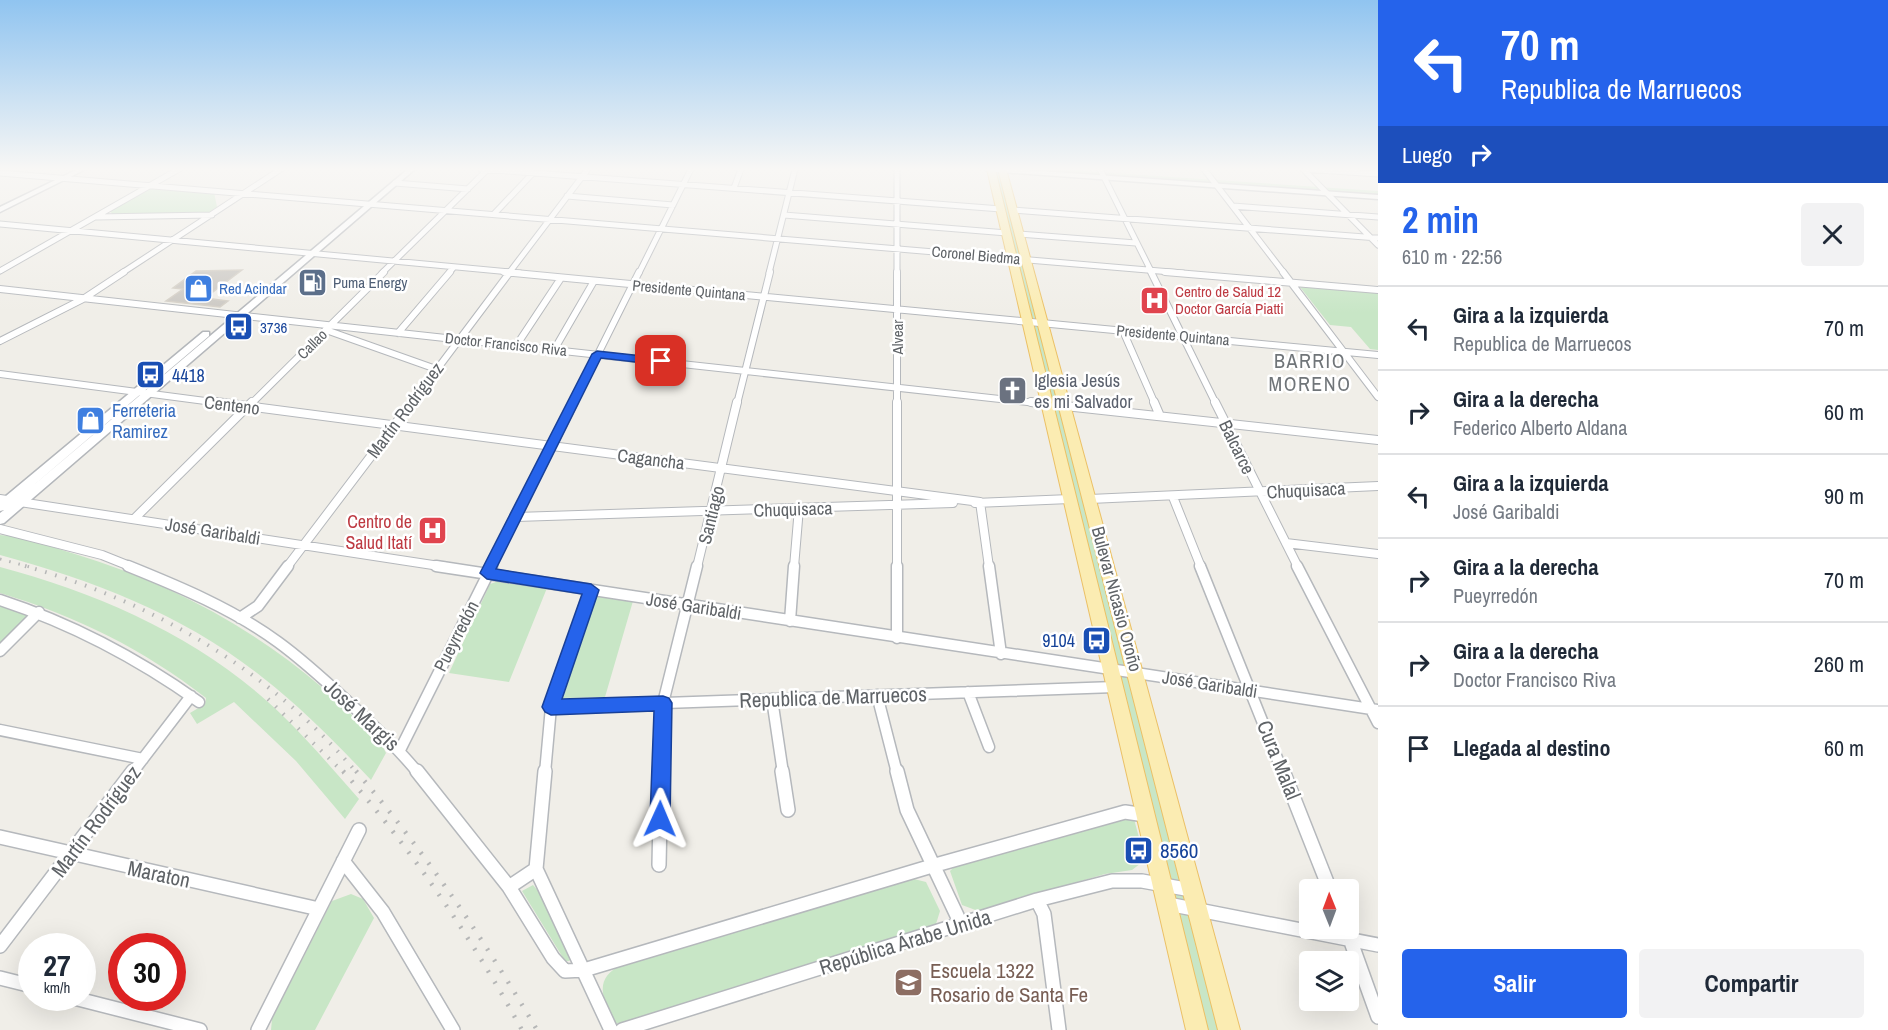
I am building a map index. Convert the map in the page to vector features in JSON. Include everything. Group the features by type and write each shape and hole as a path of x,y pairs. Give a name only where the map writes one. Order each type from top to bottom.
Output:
{"main road":[{"path":"0,520 142,393 346,217"},
{"path":"306,253 352,217"},
{"name":"Bulevar Nicasio Oroño","path":"1003,217 1197,1030"},
{"name":"Bulevar Nicasio Oroño","path":"1015,217 1229,1030"},
{"path":"0,507 5,499 142,393"}],"street":[{"path":"0,271 95,217"},
{"path":"0,341 83,299 209,217"},
{"name":"Callao","path":"135,518 440,217"},
{"name":"Coronel Biedma","path":"528,217 1378,290"},
{"name":"Pueyrredón","path":"400,750 667,217"},
{"name":"Santiago","path":"659,865 663,703 783,217"},
{"path":"810,217 1006,233"},
{"name":"Alvear","path":"897,217 897,638"},
{"path":"1110,217 1378,238"},
{"path":"1242,217 1378,397"},
{"path":"1350,217 1378,245"},
{"name":"Balcarce","path":"1123,218 1260,493 1374,710 1378,723"},
{"name":"Martín Rodríguez","path":"240,618 258,606 549,219"},
{"name":"Presidente Quintana","path":"0,224 1378,355"},
{"path":"1019,234 1136,243"},
{"path":"398,333 454,267"},
{"path":"516,346 561,278"},
{"path":"554,350 594,281"},
{"name":"Doctor Francisco Riva","path":"0,289 234,315 328,328 458,339 1047,404"},
{"path":"328,328 436,369"},
{"path":"1123,331 1160,416"},
{"name":"Centeno","path":"0,374 393,426"},
{"path":"1065,406 1378,440"},
{"name":"Cagancha","path":"393,426 980,502"},
{"name":"Chuquisaca","path":"1090,499 1378,486"},
{"name":"Cura Malal","path":"1173,497 1326,879"},
{"name":"José Garibaldi","path":"5,499 1001,654 1113,679 1136,674 1374,710"},
{"name":"Chuquisaca","path":"516,517 1070,499"},
{"path":"980,502 1001,654"},
{"path":"789,621 800,508"},
{"name":"José Margis","path":"0,529 102,555 184,589 240,618 278,642 321,676 400,750 509,887 553,958 565,971 584,970"},
{"path":"1286,543 1378,554"},
{"path":"591,590 551,707 536,869 611,1030"},
{"path":"0,600 39,612 0,651"},
{"name":"Martín Rodríguez","path":"0,946 143,759 195,699 166,676 104,640 39,612"},
{"name":"Republica de Marruecos","path":"551,707 968,692 1113,679"},
{"path":"968,692 989,747"},
{"path":"877,695 907,810 961,924"},
{"path":"772,699 788,810"},
{"path":"0,730 143,759"},
{"path":"584,970 932,866 1125,812 1146,815"},
{"path":"258,1030 359,830"},
{"name":"Maraton","path":"0,837 319,909"},
{"path":"343,861 383,912 453,1030"},
{"path":"509,887 536,869"},
{"name":"República Árabe Unida","path":"622,1030 1037,900 1112,881 1299,923"},
{"path":"1165,894 1194,900"},
{"path":"1037,900 1044,914 1059,1030"},
{"name":"República Árabe Unida","path":"1359,938 1378,945"},
{"path":"1350,939 1378,1017"},
{"path":"0,978 18,983"},
{"path":"96,1004 200,1030"}],"green space":[{"path":"1003,217 1015,217 1229,1030 1197,1030"},
{"path":"1300,287 1378,293 1378,350 1370,349 1351,327 1330,325"},
{"path":"0,535 75,554 162,586 243,630 282,655 352,715 384,749 386,753 371,780 291,701 233,655 170,618 137,602 69,576 0,555"},
{"path":"0,567 76,591 114,606 186,642 252,688 282,715 359,799 345,819 296,761 234,702 197,724 190,713 205,704 206,698 158,664 108,636 55,612 0,593"},
{"path":"499,581 547,588 509,682 449,673 490,584"},
{"path":"596,596 633,601 605,697 563,698"},
{"path":"0,605 26,615 26,619 0,646"},
{"path":"1119,818 1134,819 1145,860 1132,870 1105,874 978,911 962,905 950,871 954,867"},
{"path":"910,878 926,882 940,911 936,924 633,1023 621,1025 614,1022 609,1013 603,996 604,982 614,969 623,964"},
{"path":"533,885 547,901 571,959 569,961 565,961 522,891"},
{"path":"351,894 363,899 374,918 315,1030 271,1030 272,1019 332,901"}],"building":[{"name":"Red Acindar","path":"242,270 205,298 228,301 220,307 166,301 183,289 173,288 196,271"},
{"name":"Iglesia Jesús es mi Salvador","path":"1001,383 1023,386 1025,397 1002,394"}],"railway":[{"path":"0,559 30,567"},
{"path":"25,566 119,599 207,644 287,702 357,773"},
{"path":"268,699 344,773"},
{"path":"343,771 369,801 440,896 503,995 522,1030"},
{"path":"356,771 406,833 452,896 496,962 537,1030"}],"place":[{"name":"Puma Energy","path":"312,282"},
{"name":"Red Acindar","path":"198,288"},
{"name":"Centro de Salud 12 Doctor García Piatti","path":"1154,300"},
{"name":"3736","path":"239,327"},
{"name":"4418","path":"151,375"},
{"name":"Iglesia Jesús es mi Salvador","path":"1013,390"},
{"name":"Ferreteria Ramirez","path":"91,420"},
{"name":"Centro de Salud Itatí","path":"433,531"},
{"name":"9104","path":"1096,640"},
{"name":"8560","path":"1139,850"},
{"name":"Escuela 1322 Rosario de Santa Fe","path":"909,982"}],"district":[{"name":"BARRIO MORENO","path":"1310,372"}],"route":[{"path":"660,819 663,703 551,707 591,590 487,573 597,354 661,361"}]}
